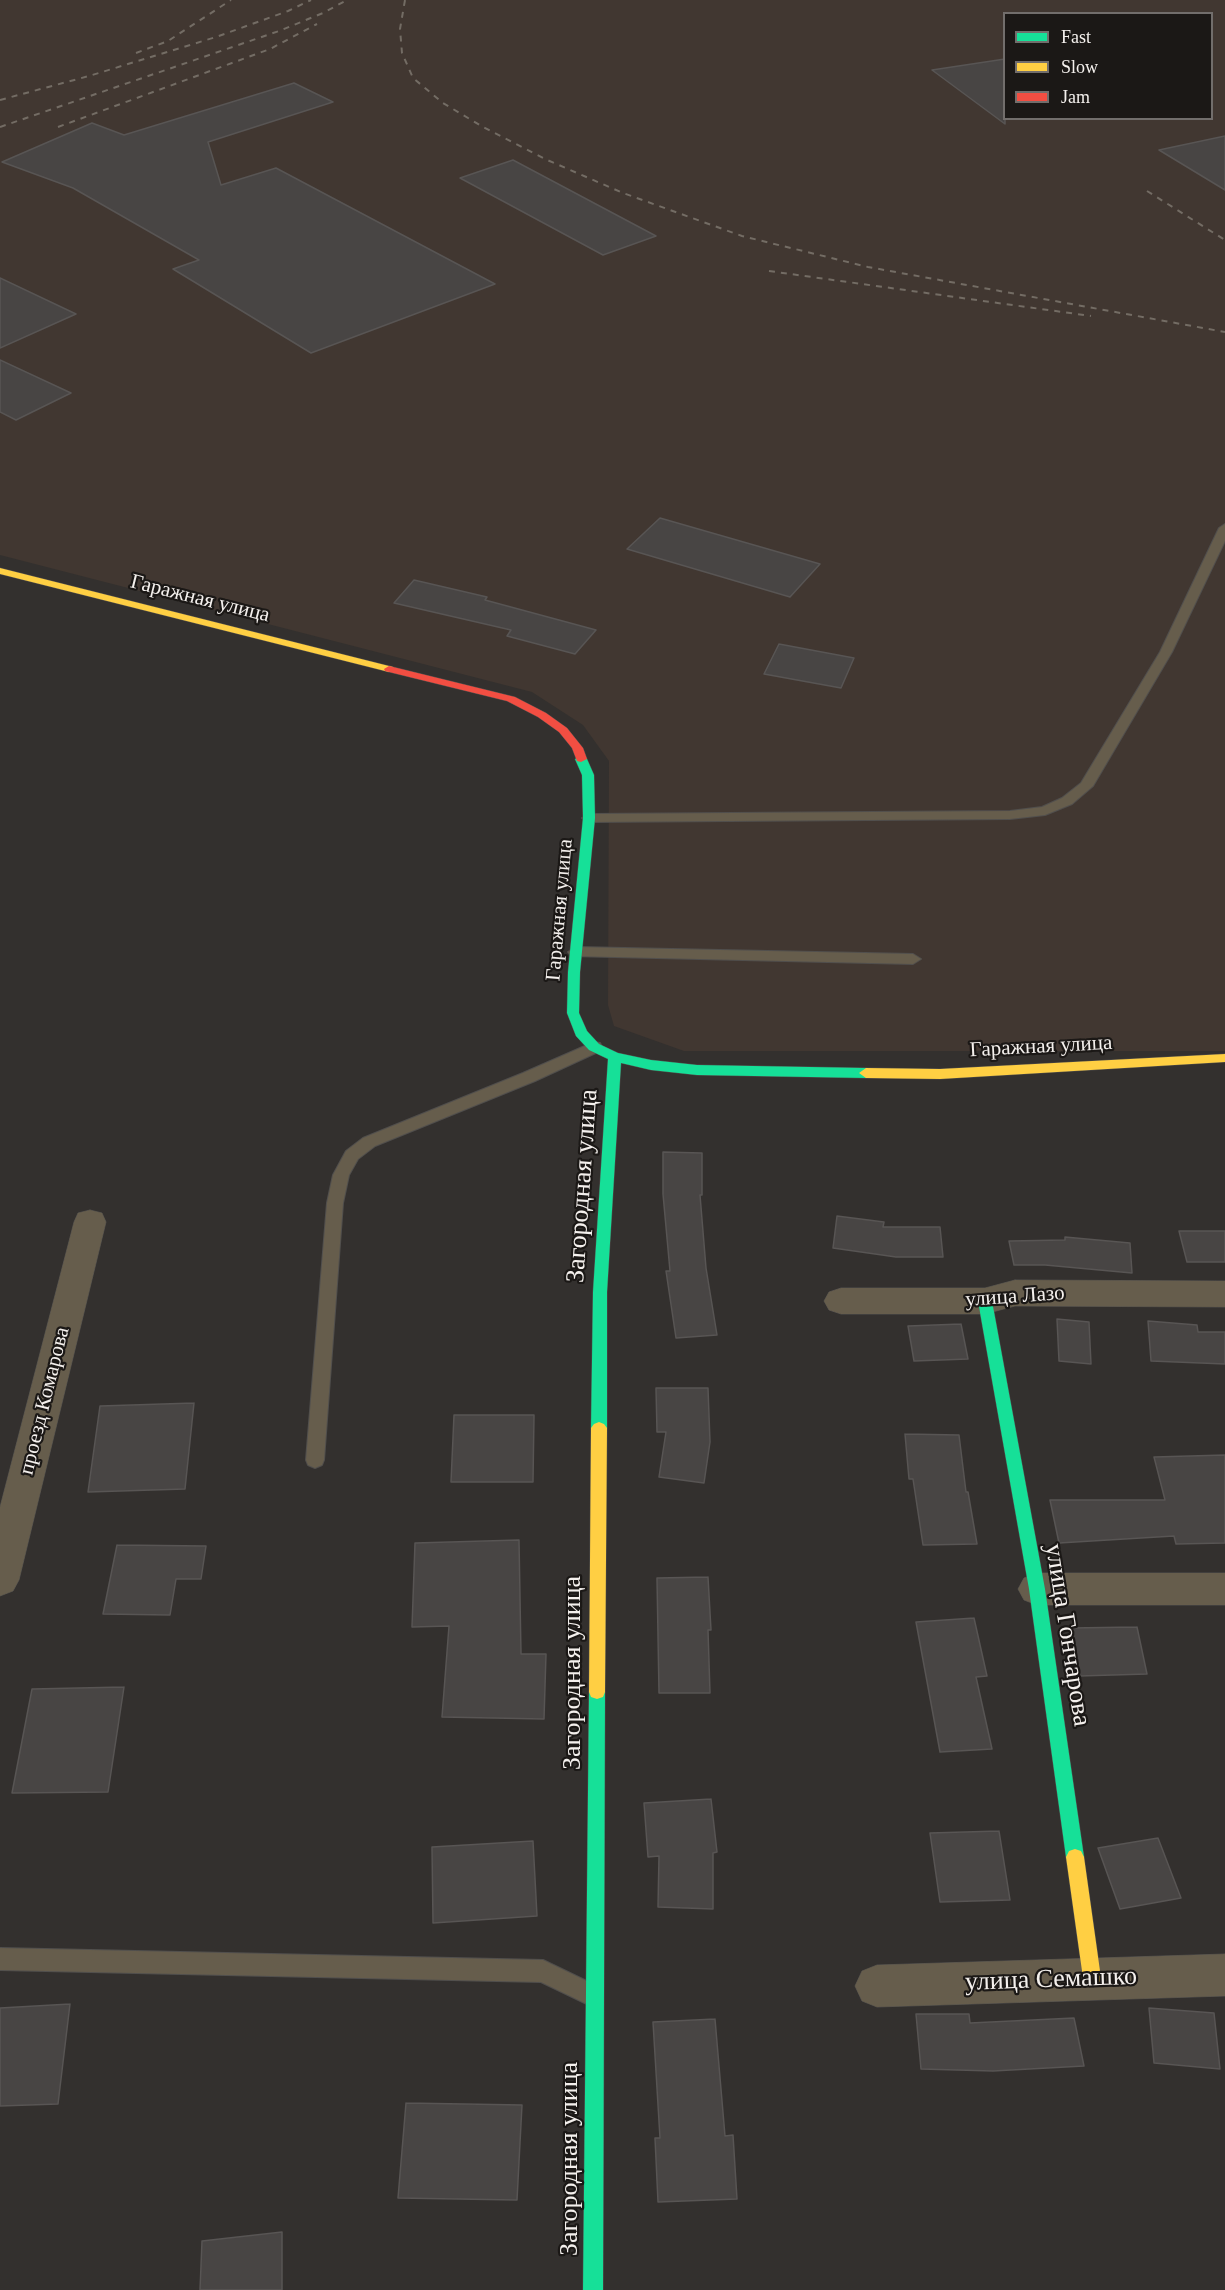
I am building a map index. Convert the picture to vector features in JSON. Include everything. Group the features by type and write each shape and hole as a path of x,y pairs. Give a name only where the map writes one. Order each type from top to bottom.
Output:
{"street":[{"name":"Гаражная улица","path":"0,571 511,699 542,715 563,730 577,748 588,775 589,818 576,952 573,1013 581,1033 594,1047 615,1057 651,1065 697,1070 939,1074 1225,1058"},
{"name":"Загородная улица","path":"594,2290 600,1292 615,1057"},
{"name":"проезд Комарова","path":"0,1580 90,1222"},
{"name":"улица Лазо","path":"842,1301 985,1302 1015,1293 1225,1294"},
{"name":"улица Гончарова","path":"985,1302 1037,1589 1092,1978"},
{"path":"1037,1589 1225,1589"},
{"name":"улица Семашко","path":"878,1986 1225,1975"}],"lane":[{"path":"589,818 1010,815 1045,812 1066,801 1086,786 1166,652 1225,528"},
{"path":"576,952 913,959"},
{"path":"315,1460 335,1203 341,1175 352,1155 369,1142 529,1077 594,1047"},
{"path":"0,1959 543,1971 595,1997"}],"shaded area":[{"path":"0,0 1225,0 1225,1051 684,1051 614,1026 608,1005 609,761 583,725 532,692 0,555"}],"building":[{"path":"1003,59 1003,120 1005,124 932,70"},
{"path":"294,83 333,102 208,142 221,185 276,168 495,284 311,353 173,269 199,260 73,188 2,162 92,123 124,135"},
{"path":"1225,136 1225,190 1159,150"},
{"path":"513,160 656,236 603,255 460,178"},
{"path":"0,278 76,314 0,348"},
{"path":"0,360 71,393 16,420 0,412"},
{"path":"660,518 820,564 790,597 627,549"},
{"path":"414,580 487,597 485,600 596,630 575,654 507,636 511,630 394,603"},
{"path":"779,644 854,658 841,688 764,674"},
{"path":"663,1152 702,1153 702,1195 700,1195 706,1268 717,1335 676,1338 666,1271 670,1271 663,1194"},
{"path":"837,1216 884,1222 883,1227 940,1227 943,1257 896,1257 833,1248"},
{"path":"1179,1231 1225,1231 1225,1262 1187,1262"},
{"path":"1065,1237 1130,1243 1132,1273 1045,1265 1014,1265 1009,1241 1065,1240"},
{"path":"1057,1319 1089,1322 1091,1364 1059,1361"},
{"path":"1148,1321 1197,1325 1198,1332 1225,1332 1225,1364 1151,1361"},
{"path":"961,1324 968,1359 914,1361 908,1326"},
{"path":"656,1388 708,1388 710,1442 704,1483 659,1477 666,1432 657,1432"},
{"path":"194,1403 185,1489 88,1492 100,1406"},
{"path":"454,1415 534,1415 533,1482 451,1482"},
{"path":"905,1434 959,1435 966,1492 968,1492 977,1544 923,1545 913,1479 909,1479"},
{"path":"1225,1455 1225,1543 1176,1544 1174,1536 1059,1543 1050,1500 1165,1500 1154,1457"},
{"path":"519,1540 521,1654 546,1654 544,1719 442,1717 449,1626 412,1627 415,1543"},
{"path":"117,1545 206,1546 201,1579 176,1579 170,1615 103,1614"},
{"path":"708,1577 711,1630 708,1630 710,1693 659,1693 657,1578"},
{"path":"974,1618 987,1676 976,1677 992,1749 940,1752 916,1622"},
{"path":"1137,1627 1147,1674 1079,1676 1070,1628"},
{"path":"124,1687 108,1792 12,1793 32,1689"},
{"path":"711,1799 717,1852 713,1853 713,1909 658,1907 659,1856 648,1857 644,1803"},
{"path":"999,1831 1010,1900 940,1902 930,1833"},
{"path":"1158,1838 1181,1898 1120,1909 1098,1848"},
{"path":"533,1841 537,1916 433,1923 432,1847"},
{"path":"70,2004 58,2104 0,2106 0,2008"},
{"path":"1149,2008 1214,2013 1220,2069 1154,2063"},
{"path":"916,2014 969,2014 970,2023 1074,2018 1084,2066 993,2071 921,2069"},
{"path":"715,2019 725,2136 733,2135 737,2199 658,2202 655,2138 660,2138 653,2022"},
{"path":"406,2103 522,2105 517,2200 398,2198"},
{"path":"282,2232 282,2290 200,2290 202,2241"}],"railway":[{"path":"136,53 168,41 231,0"},
{"path":"0,100 89,76 216,37 288,11 311,0"},
{"path":"0,127 279,31 323,13 347,0"},
{"path":"405,0 400,29 402,53 413,78 443,103 483,127 545,159 623,193 742,236 868,267 1225,332"},
{"path":"58,127 270,49 317,24"},
{"path":"1147,191 1225,240"},
{"path":"769,271 1091,316"}],"traffic: fast":[{"path":"581,759 588,775 589,818 574,972 573,1013 581,1033 594,1047 615,1057 651,1065 697,1070 866,1073"},
{"path":"599,1428 600,1292 615,1057"},
{"path":"985,1301 1037,1589 1075,1857"},
{"path":"593,2290 597,1692"}],"traffic: slow":[{"path":"0,571 389,669"},
{"path":"866,1073 940,1074 1225,1058"},
{"path":"597,1692 599,1428"},
{"path":"1075,1857 1092,1978"}],"traffic: jam":[{"path":"389,669 511,699 542,715 563,730 577,748 581,759"}]}
